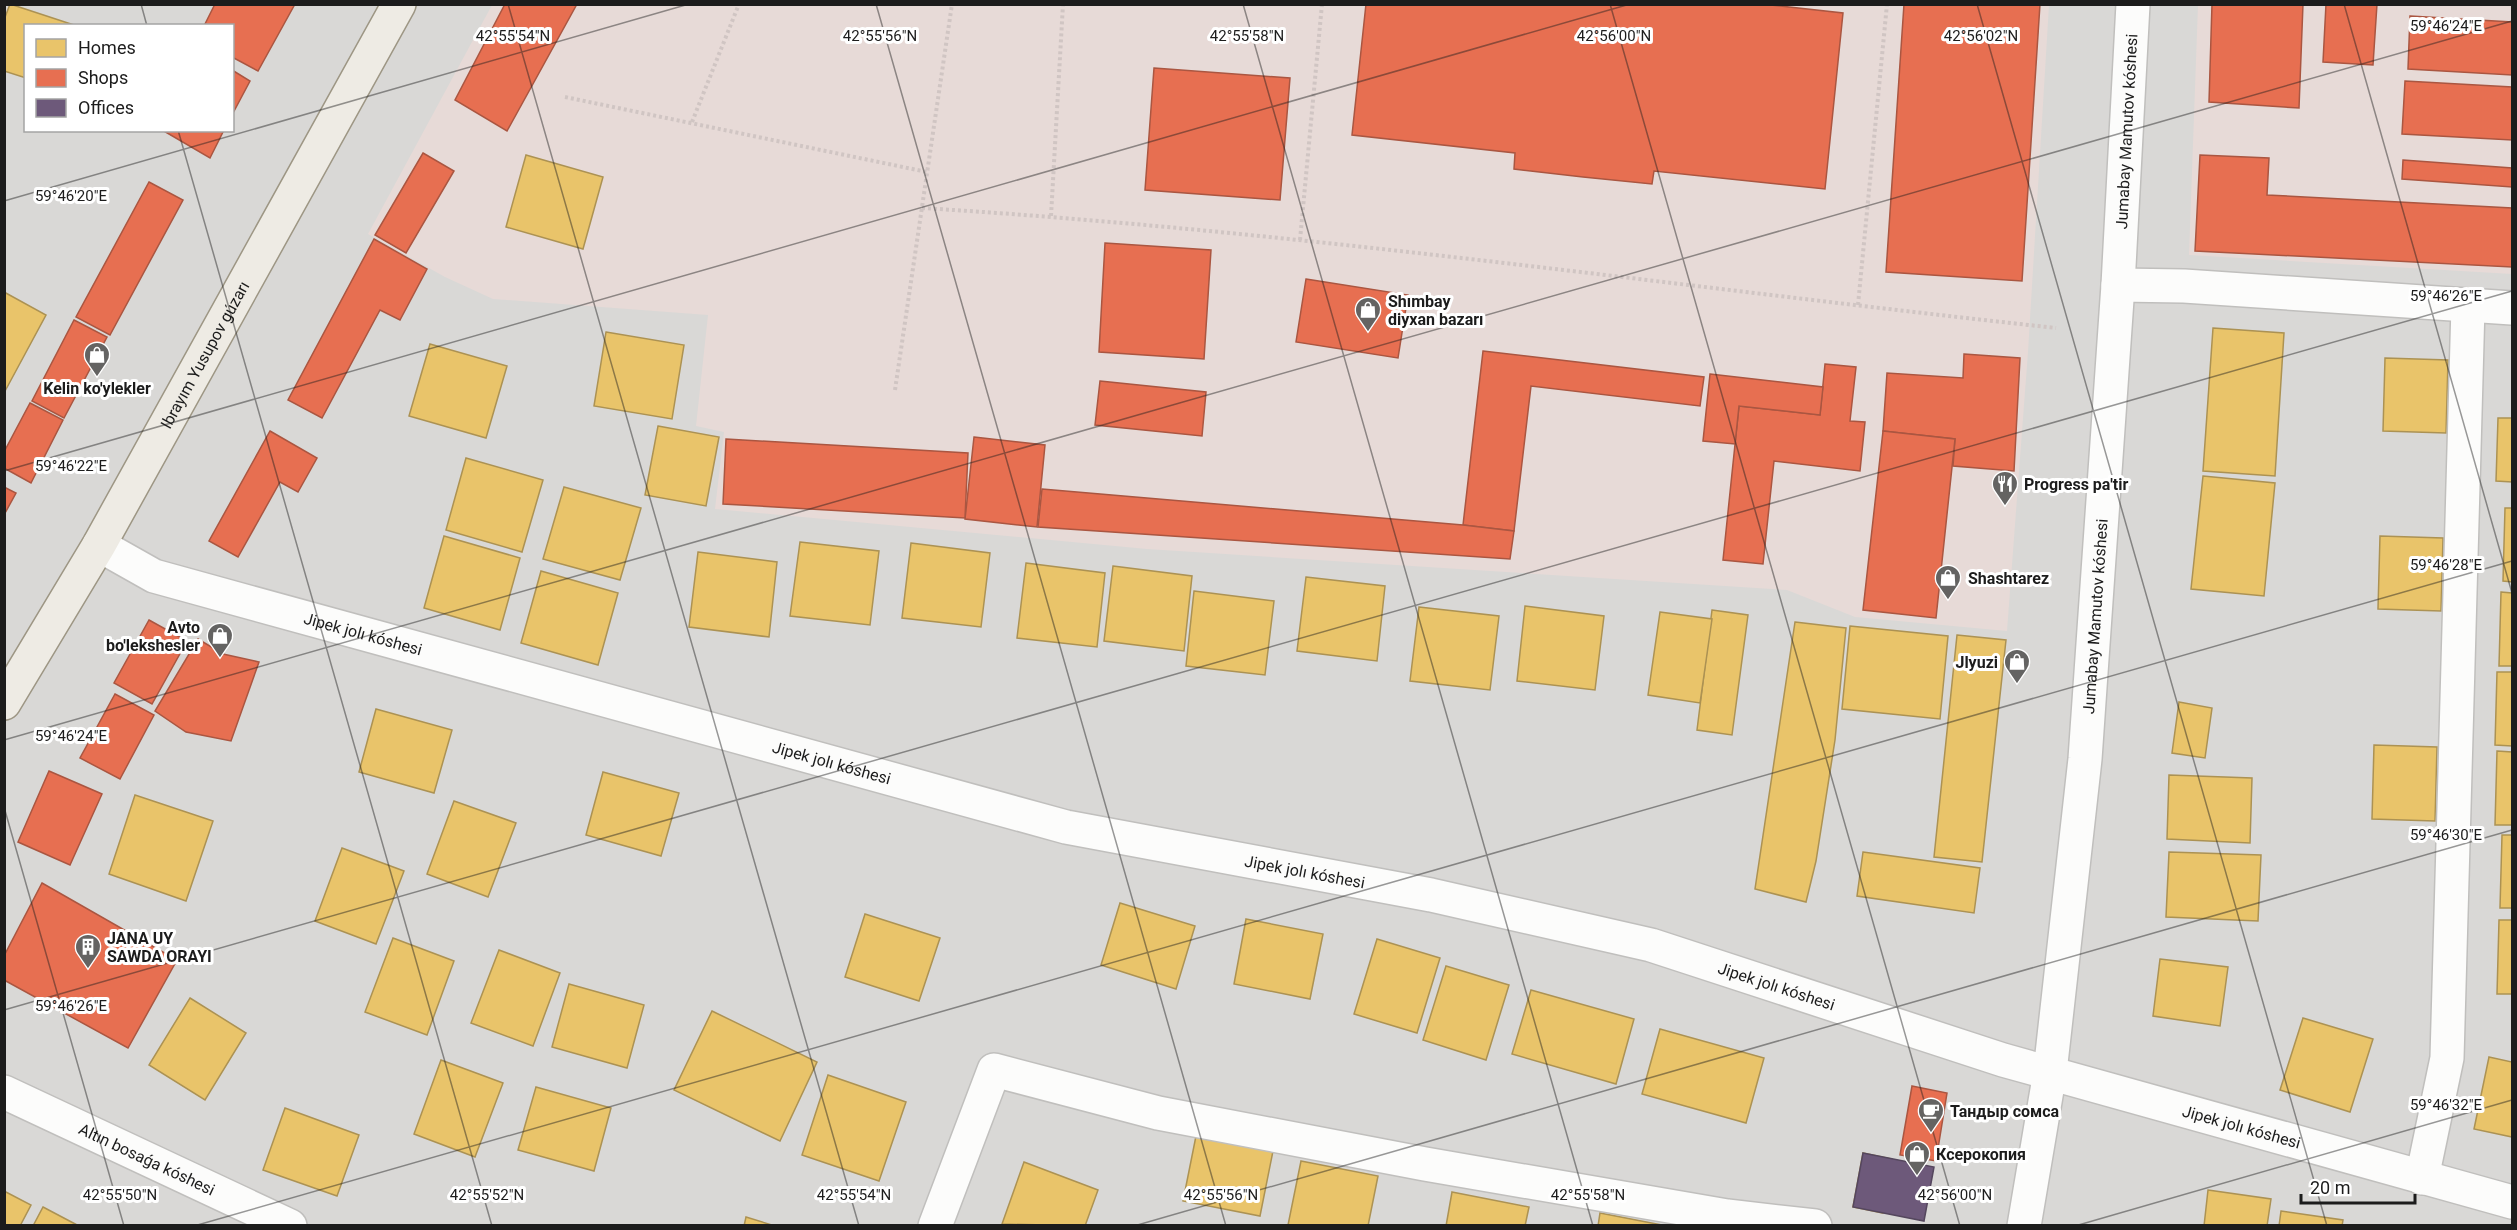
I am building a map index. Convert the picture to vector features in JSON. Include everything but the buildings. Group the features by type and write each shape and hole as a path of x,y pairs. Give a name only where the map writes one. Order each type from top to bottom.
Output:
{"main road":[{"name":"Ibrayım Yusupov gúzarı","path":"4,703 99,545 399,4"}],"street":[{"name":"Jumabay Mamutov kóshesi","path":"2025,1226 2050,1072 2085,759 2118,285 2133,4"},
{"path":"2118,285 2184,286 2512,308"},
{"path":"2422,1178 2447,1058 2468,306"},
{"name":"Jipek jolı kóshesi","path":"99,545 154,576 1066,827 1431,895 1651,945 1992,1057 2512,1202"},
{"path":"935,1226 994,1070 1158,1113 1437,1166 1704,1212 1815,1226"},
{"name":"Altın bosaǵa kóshesi","path":"4,1092 290,1226"}],"path":[{"path":"692,122 739,4"},
{"path":"895,390 952,4"},
{"path":"1051,216 1063,4"},
{"path":"1300,240 1322,4"},
{"path":"1858,305 1887,4"},
{"path":"565,97 927,172"},
{"path":"922,208 1051,216 1300,240 2056,328"}],"shaded area":[{"path":"5,5 2512,5 2512,1225 5,1225"},
{"name":"Shımbay diyxan bazarı","path":"492,5 2049,5 2028,352 2007,631 1855,617 1787,590 1147,549 715,509 724,432 696,426 708,315 493,299 445,277 368,234"},
{"path":"2198,5 2512,5 2512,274 2189,255"}],"place":[{"name":"Shımbay diyxan bazarı","path":"1368,333"},
{"name":"Kelin ko'ylekler","path":"97,378"},
{"name":"Progress pa'tir","path":"2005,507"},
{"name":"Shashtarez","path":"1948,601"},
{"name":"Avto bo'lekshesler","path":"220,659"},
{"name":"Jlyuzi","path":"2017,685"},
{"name":"JANA UY SAWDA ORAYI","path":"88,970"},
{"name":"Тандыр сомса","path":"1931,1134"},
{"name":"Ксерокопия","path":"1917,1177"}]}
